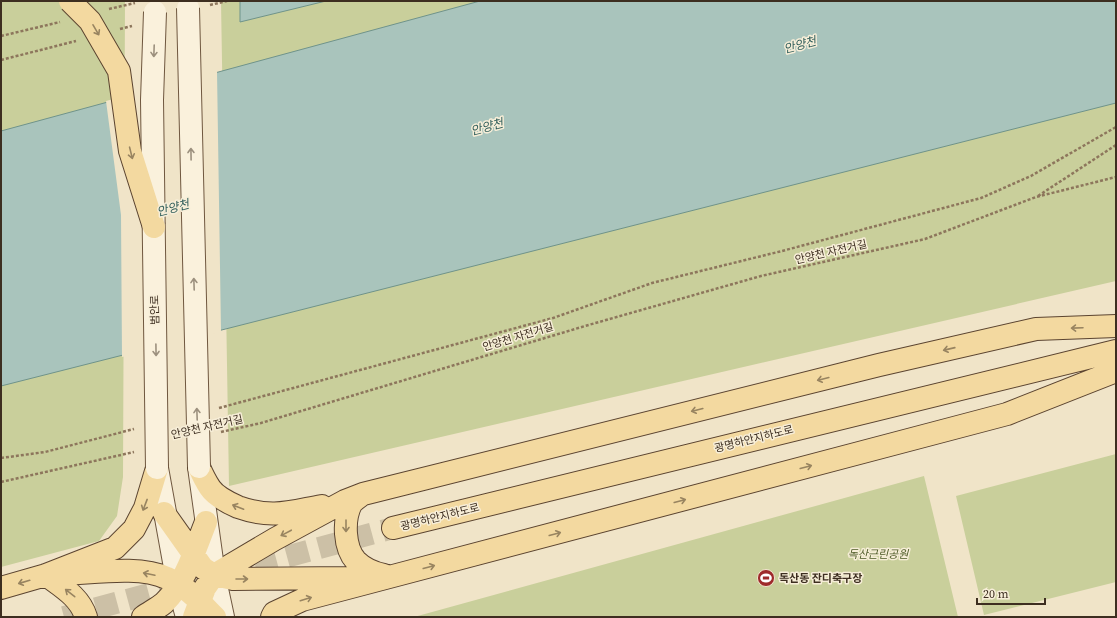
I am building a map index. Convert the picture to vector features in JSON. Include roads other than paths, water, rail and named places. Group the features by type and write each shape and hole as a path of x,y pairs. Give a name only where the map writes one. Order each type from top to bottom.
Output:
{"main road":[{"path":"70,1 90,21 119,71 130,151 154,227"},
{"path":"188,3 199,467 214,575 223,617"},
{"name":"범안로","path":"155,5 152,100 157,468 178,584"},
{"path":"199,467 211,489 228,503 263,514 281,514 354,498 879,365 1036,329 1116,326"},
{"name":"광명하안지하도로","path":"393,528 1116,351"},
{"path":"272,617 274,613 302,600 1007,414 1116,371"},
{"path":"1,588 46,575 115,548 134,529 141,515 157,468"},
{"path":"199,613 206,588 214,575 248,554 354,498"},
{"path":"354,498 348,512 346,529 348,543 355,561 372,572 391,577"},
{"path":"164,513 193,556 203,568 214,575 233,579 391,577"},
{"path":"143,617 164,602 178,584 193,556 206,522"},
{"path":"46,575 137,571 167,578 178,584 199,613"},
{"path":"46,575 81,604 86,617"}],"water":[{"path":"240,1 326,1 240,22"},
{"name":"안양천","path":"480,1 1116,1 1116,103 1,386 1,131"}],"tunnel":[{"path":"64,617 393,528"}],"place":[{"name":"독산동 잔디축구장","path":"766,578"}],"park label":[{"name":"독산근린공원","path":"878,554"}]}
